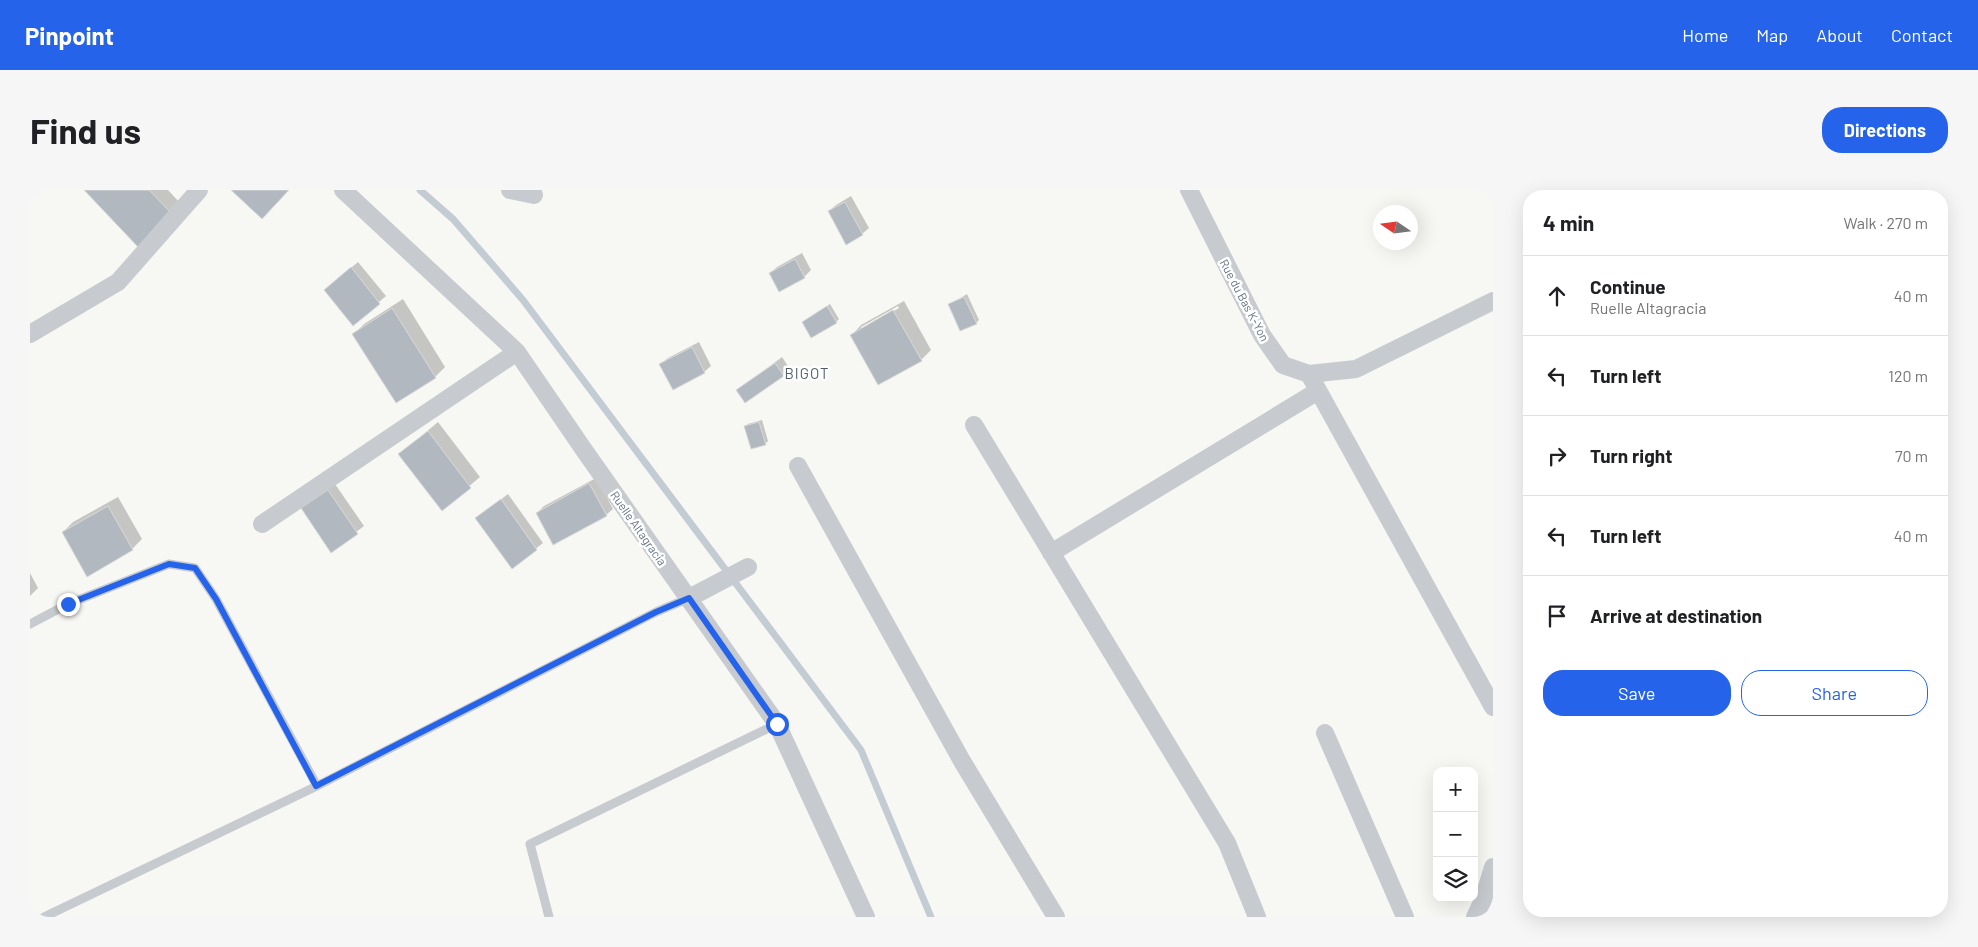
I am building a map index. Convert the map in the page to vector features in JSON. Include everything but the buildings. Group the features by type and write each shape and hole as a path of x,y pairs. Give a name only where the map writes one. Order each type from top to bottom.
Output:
{"street":[{"path":"30,334 118,282 199,190"},
{"name":"Ruelle Altagracia","path":"343,190 517,352 777,724 866,917"},
{"path":"510,190 534,195 531,190"},
{"name":"Rue du Bas K-Yon","path":"1188,190 1262,335 1283,365 1309,374 1356,369 1493,301"},
{"path":"262,524 517,352"},
{"path":"1309,374 1493,707"},
{"path":"1051,553 1318,391"},
{"path":"974,425 1227,843 1257,917"},
{"path":"798,466 962,760 1056,917"},
{"path":"689,598 748,567"},
{"path":"1325,733 1405,917"},
{"path":"1475,917 1483,900 1493,867"}],"lane":[{"path":"30,624 68,604 169,564 195,568 216,599 316,786"},
{"path":"44,917 316,786 689,598"},
{"path":"549,917 530,844 777,724"}],"waterway":[{"path":"420,190 453,219 523,300 861,750 931,917"}],"district":[{"name":"BIGOT","path":"807,373"}],"route":[{"path":"68,604 169,564 195,568 216,599 316,786 656,612 689,598 777,724"}]}
